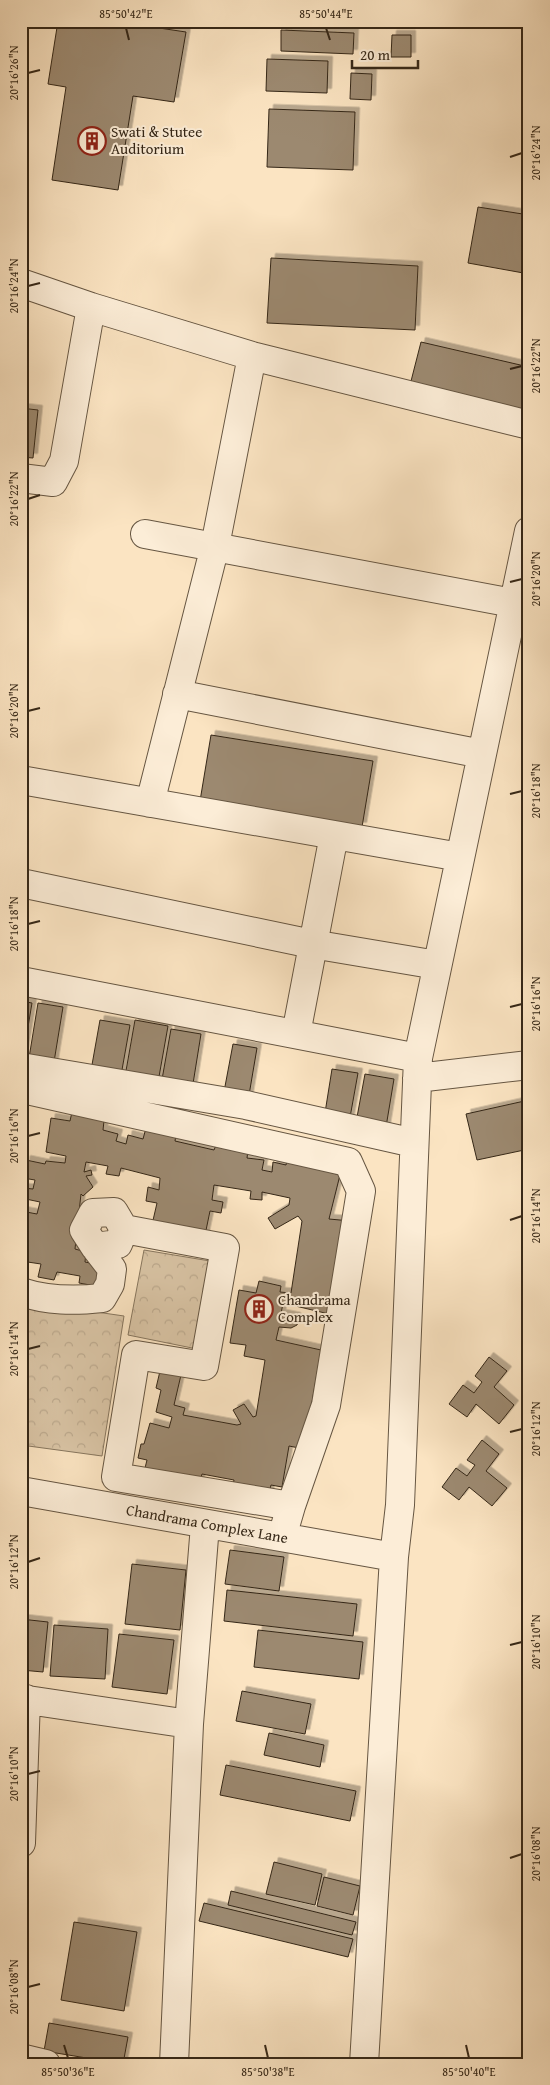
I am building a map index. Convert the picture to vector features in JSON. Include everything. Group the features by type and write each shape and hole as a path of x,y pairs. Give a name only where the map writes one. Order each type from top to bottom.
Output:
{"street":[{"path":"21,283 91,307 252,356 529,425"},
{"path":"21,478 52,482 64,461 91,307"},
{"path":"150,803 215,546 252,356"},
{"path":"364,2064 394,1557 400,1505 418,1068 437,966 482,754 517,616 529,531"},
{"path":"145,534 215,546 517,616"},
{"path":"177,694 482,754"},
{"path":"21,780 460,857"},
{"path":"296,1034 334,835"},
{"path":"21,883 312,944 437,966"},
{"path":"21,982 296,1034 418,1068 529,1065"},
{"path":"21,1067 246,1106 414,1144"},
{"path":"21,1091 348,1162 361,1191 326,1405 282,1537"},
{"path":"21,1292 36,1297 73,1301 102,1298 110,1284 112,1269 95,1248 84,1230 93,1213 114,1212 124,1229 225,1248 204,1366 136,1355 116,1477 291,1506"},
{"name":"Chandrama Complex Lane","path":"21,1491 394,1557"},
{"path":"174,2064 190,1724 205,1525"},
{"path":"21,1843 24,1699 190,1724"},
{"path":"21,2058 46,2064"}],"green space":[{"path":"144,1250 216,1262 202,1350 128,1335"},
{"path":"21,1301 124,1316 102,1456 21,1445"}],"building":[{"name":"Swati & Stutee Auditorium","path":"58,21 112,21 186,32 174,102 133,96 118,190 52,180 66,87 48,84"},
{"path":"281,30 354,33 353,54 281,51"},
{"path":"392,35 411,35 411,57 391,57"},
{"path":"267,59 328,61 327,93 266,91"},
{"path":"351,73 372,74 371,100 350,99"},
{"path":"269,109 355,112 353,170 267,167"},
{"path":"478,207 529,215 529,274 468,263"},
{"path":"271,258 418,266 415,330 267,323"},
{"path":"421,342 529,367 529,376 520,415 409,389"},
{"path":"21,408 38,410 33,458 21,457"},
{"path":"211,735 373,761 362,827 200,801"},
{"path":"21,1001 32,1003 22,1063 21,1063"},
{"path":"38,1003 63,1007 53,1068 28,1064"},
{"path":"100,1020 130,1025 120,1081 90,1076"},
{"path":"135,1020 168,1026 157,1088 124,1082"},
{"path":"171,1029 201,1034 192,1090 161,1085"},
{"path":"233,1044 257,1048 248,1101 223,1097"},
{"path":"332,1069 358,1073 349,1123 324,1119"},
{"path":"365,1074 394,1079 385,1133 355,1128"},
{"path":"529,1100 529,1149 477,1160 466,1114"},
{"name":"Chandrama Complex","path":"72,1112 104,1121 103,1130 118,1134 116,1141 126,1144 128,1135 143,1139 146,1128 176,1135 175,1141 214,1150 217,1143 248,1150 247,1158 264,1160 262,1170 272,1172 273,1162 286,1165 288,1155 319,1169 340,1175 329,1219 351,1221 329,1314 283,1303 281,1314 296,1317 298,1322 297,1325 291,1328 279,1327 276,1340 321,1350 304,1449 289,1446 282,1487 271,1485 268,1498 232,1490 234,1480 202,1474 198,1487 145,1468 147,1460 138,1458 141,1444 144,1444 150,1423 169,1428 172,1417 156,1412 161,1390 156,1388 160,1371 181,1375 174,1405 185,1408 183,1415 237,1425 241,1424 233,1410 244,1404 253,1417 256,1416 265,1360 244,1356 246,1345 230,1343 239,1290 256,1293 259,1281 281,1286 280,1292 291,1293 302,1221 298,1216 275,1229 268,1218 289,1205 290,1198 262,1192 262,1200 250,1199 251,1191 214,1185 212,1200 223,1202 221,1213 210,1211 204,1240 151,1229 157,1203 146,1201 148,1187 159,1190 160,1178 121,1168 119,1176 106,1174 108,1166 86,1162 84,1172 91,1170 92,1175 86,1176 93,1187 83,1196 81,1194 75,1249 86,1252 85,1262 105,1266 101,1287 79,1283 80,1276 57,1272 54,1280 38,1277 41,1264 21,1261 21,1238 25,1230 21,1229 21,1211 37,1214 40,1202 21,1198 23,1188 33,1189 35,1180 23,1178 26,1160 45,1164 46,1161 65,1163 66,1156 46,1152 51,1118 70,1121"},
{"path":"489,1357 507,1371 494,1387 514,1405 499,1424 476,1404 467,1417 449,1404 463,1385 474,1393 482,1382 475,1376"},
{"path":"482,1440 499,1454 486,1471 507,1488 492,1506 469,1487 459,1500 442,1487 456,1468 467,1476 475,1465 467,1460"},
{"path":"230,1550 284,1557 279,1591 225,1584"},
{"path":"132,1564 186,1570 180,1630 125,1624"},
{"path":"227,1590 357,1604 353,1636 224,1621"},
{"path":"21,1619 48,1622 43,1672 21,1670"},
{"path":"54,1625 108,1629 105,1679 50,1676"},
{"path":"258,1630 363,1642 359,1679 254,1667"},
{"path":"119,1634 174,1640 167,1694 112,1687"},
{"path":"242,1691 311,1704 305,1734 236,1721"},
{"path":"269,1733 324,1745 320,1767 264,1755"},
{"path":"226,1765 356,1791 350,1821 220,1795"},
{"path":"274,1862 322,1874 315,1905 266,1894"},
{"path":"324,1877 360,1886 353,1915 317,1906"},
{"path":"231,1891 356,1922 352,1935 228,1905"},
{"path":"204,1903 353,1939 348,1957 199,1921"},
{"path":"74,1922 137,1932 124,2011 61,2000"},
{"path":"49,2023 128,2037 123,2064 44,2051"}],"place":[{"name":"Swati & Stutee Auditorium","path":"92,141"},
{"name":"Chandrama Complex","path":"259,1309"}]}
